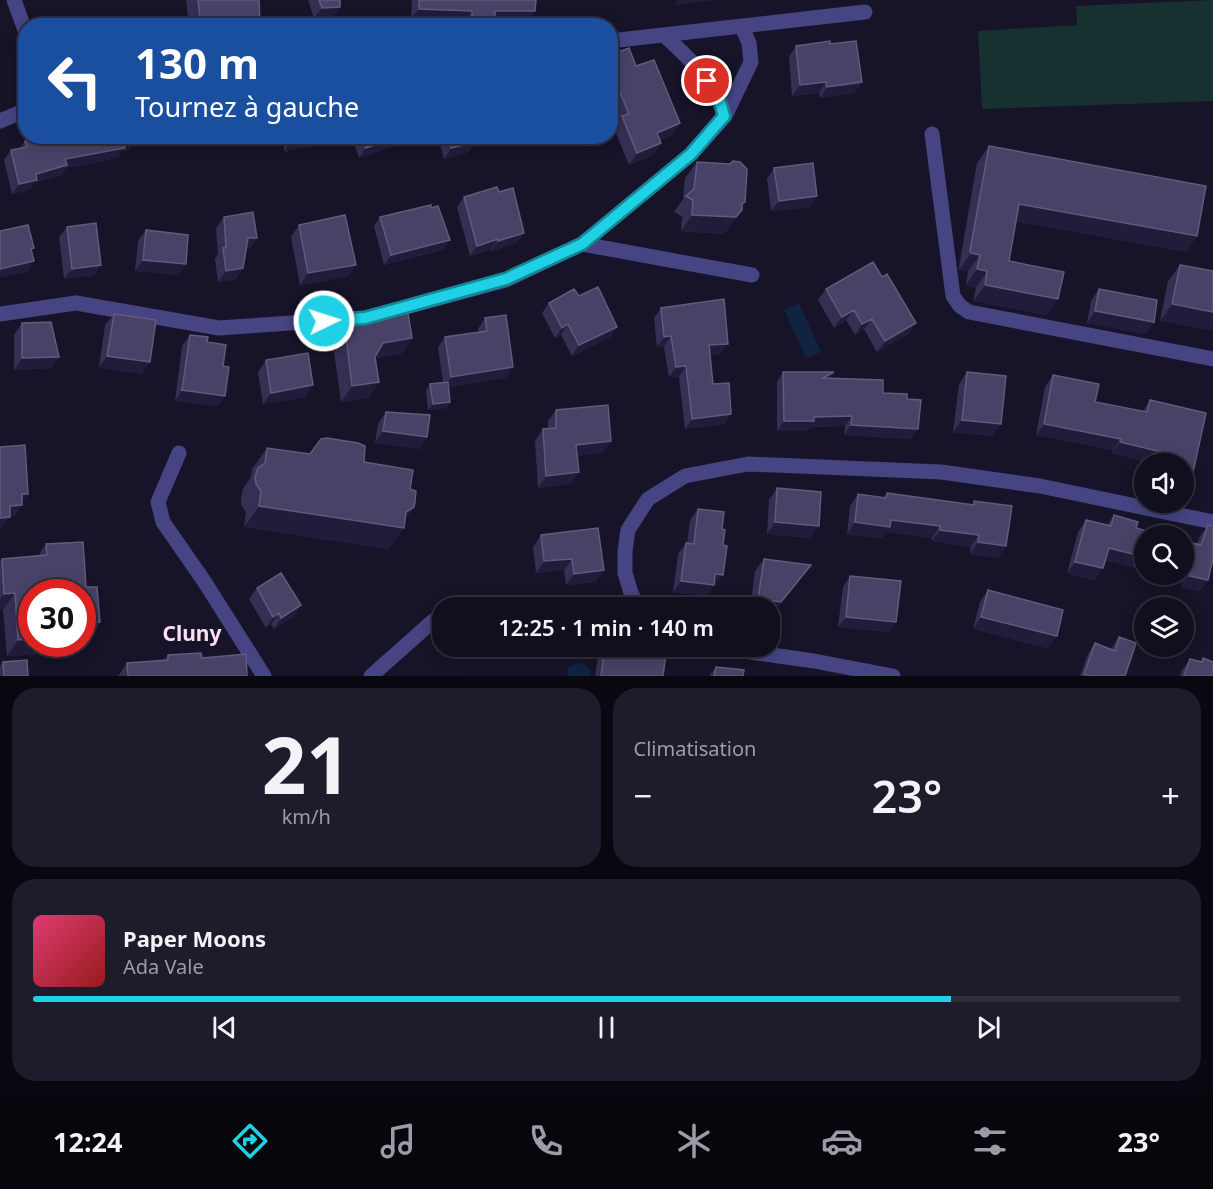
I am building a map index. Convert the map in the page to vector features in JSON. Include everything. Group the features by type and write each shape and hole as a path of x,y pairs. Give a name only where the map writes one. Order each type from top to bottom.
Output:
{"street":[{"path":"14,0 20,18"},
{"path":"618,40 866,12"},
{"path":"0,314 76,303 219,328 365,318 506,279 582,244 691,154 724,116 751,62 749,43 742,27"},
{"path":"665,36 697,66 718,95 724,116"},
{"path":"0,121 18,113"},
{"path":"932,134 953,296 960,306 969,312 1213,359"},
{"path":"582,244 752,275"},
{"path":"179,453 158,502 162,522 204,581 264,676"},
{"path":"633,597 625,573 628,530 648,499 685,476 748,464 941,472 1040,486 1213,522"},
{"path":"371,676 432,622"},
{"path":"780,656 893,676"}],"green space":[{"path":"1213,0 1213,101 982,109 978,31 1077,25 1076,6"}],"water":[{"path":"799,303 821,352 806,358 784,310"},
{"path":"580,662 591,671 590,676 567,676 568,667"}],"building":[{"path":"198,0 259,0 260,18 200,18"},
{"path":"319,0 340,0 340,7 322,8"},
{"path":"419,0 536,0 535,11 495,11 495,18 472,18 472,11 419,9"},
{"path":"830,41 830,44 856,41 862,82 827,87 826,82 800,85 796,46"},
{"path":"629,48 636,66 654,60 680,123 657,133 661,143 637,153 622,116 629,114 618,87 618,52"},
{"path":"26,144 124,144 125,148 65,159 67,165 36,174 37,180 19,184 11,150 27,147"},
{"path":"365,144 377,144 366,148"},
{"path":"450,144 468,144 451,148"},
{"path":"989,146 1206,186 1197,236 1019,204 1009,261 1064,272 1058,299 985,285 987,271 977,269 980,255 970,251"},
{"path":"733,161 740,162 747,169 745,202 742,204 742,210 736,217 692,215 693,200 686,196 694,189 697,162 730,164"},
{"path":"813,163 817,196 779,201 774,168"},
{"path":"497,187 499,192 513,188 524,233 477,246 464,197"},
{"path":"431,205 431,208 438,206 450,240 391,255 380,217"},
{"path":"253,212 257,238 248,238 243,268 226,271 223,248 226,247 224,217"},
{"path":"345,215 356,265 308,273 299,225"},
{"path":"96,223 101,265 72,269 67,227"},
{"path":"28,225 34,248 31,249 34,261 0,269 0,231"},
{"path":"146,230 188,235 186,264 143,260"},
{"path":"873,262 882,277 887,274 916,323 885,341 872,319 862,324 854,310 842,317 826,289"},
{"path":"1180,265 1213,271 1213,312 1172,304"},
{"path":"598,287 617,327 579,345 568,324 562,328 549,303 574,289 579,296"},
{"path":"1099,289 1157,300 1154,322 1095,311"},
{"path":"724,299 728,344 709,345 713,384 729,383 731,414 692,419 686,366 676,367 671,336 664,337 661,308"},
{"path":"408,313 412,338 383,343 375,357 379,382 352,386 346,336 357,321"},
{"path":"114,314 156,320 150,362 107,356"},
{"path":"506,315 513,367 451,377 445,337 487,331 485,318"},
{"path":"51,322 59,357 22,358 22,323"},
{"path":"190,335 208,337 207,342 226,345 223,366 229,367 225,396 182,390"},
{"path":"308,353 313,385 271,393 266,360"},
{"path":"783,372 834,372 823,378 883,380 883,393 907,394 907,399 921,400 918,429 851,425 852,416 814,417 814,421 784,421"},
{"path":"967,372 1006,376 1001,424 962,420"},
{"path":"1053,375 1099,384 1095,402 1147,412 1150,400 1206,413 1194,467 1194,453 1166,453 1120,442 1121,439 1044,424"},
{"path":"448,382 450,402 433,404 430,384"},
{"path":"608,405 611,441 576,445 579,472 546,476 543,429 556,428 556,410"},
{"path":"386,412 430,415 427,437 383,431"},
{"path":"327,438 365,446 364,462 413,470 410,489 416,491 415,502 414,507 406,512 404,528 259,506 261,491 256,484 255,477 258,468 265,463 267,448 310,454 321,439"},
{"path":"25,445 28,494 22,494 22,505 10,506 10,517 0,518 0,447"},
{"path":"777,488 821,492 819,526 775,522"},
{"path":"887,493 974,505 974,501 1012,506 1006,546 978,542 979,535 940,530 940,526 891,520 890,527 855,522 858,494 886,498"},
{"path":"698,509 724,512 723,545 727,546 723,575 715,574 714,585 681,581 686,543 694,544"},
{"path":"1114,515 1138,522 1134,525 1134,554 1109,548 1103,568 1075,562 1086,520 1111,526"},
{"path":"1208,525 1213,526 1213,559 1208,580 1194,577 1194,543 1201,545"},
{"path":"598,528 604,570 574,574 572,559 544,561 541,535"},
{"path":"83,542 85,579 18,579 18,640 15,593 4,594 2,559 47,555 46,544"},
{"path":"764,559 811,565 781,602 780,597 758,597"},
{"path":"281,573 301,605 281,618 279,613 273,617 257,588"},
{"path":"850,576 901,581 896,622 846,617"},
{"path":"96,587 97,587 100,622 96,622"},
{"path":"988,590 1063,610 1057,636 981,617"},
{"path":"1119,637 1134,642 1125,676 1084,674 1095,643 1115,651"},
{"path":"201,653 202,658 246,654 247,676 128,676 127,663 168,660 168,655"},
{"path":"604,657 666,657 663,676 601,676"},
{"path":"1203,658 1213,662 1213,676 1184,676 1190,659 1202,662"},
{"path":"27,660 28,676 4,676 3,662"},
{"path":"716,667 744,670 743,676 714,676"}],"district":[{"name":"Cluny","path":"192,634"}],"route":[{"path":"324,321 365,318 506,279 582,244 691,154 724,116 718,95 707,81"}]}
